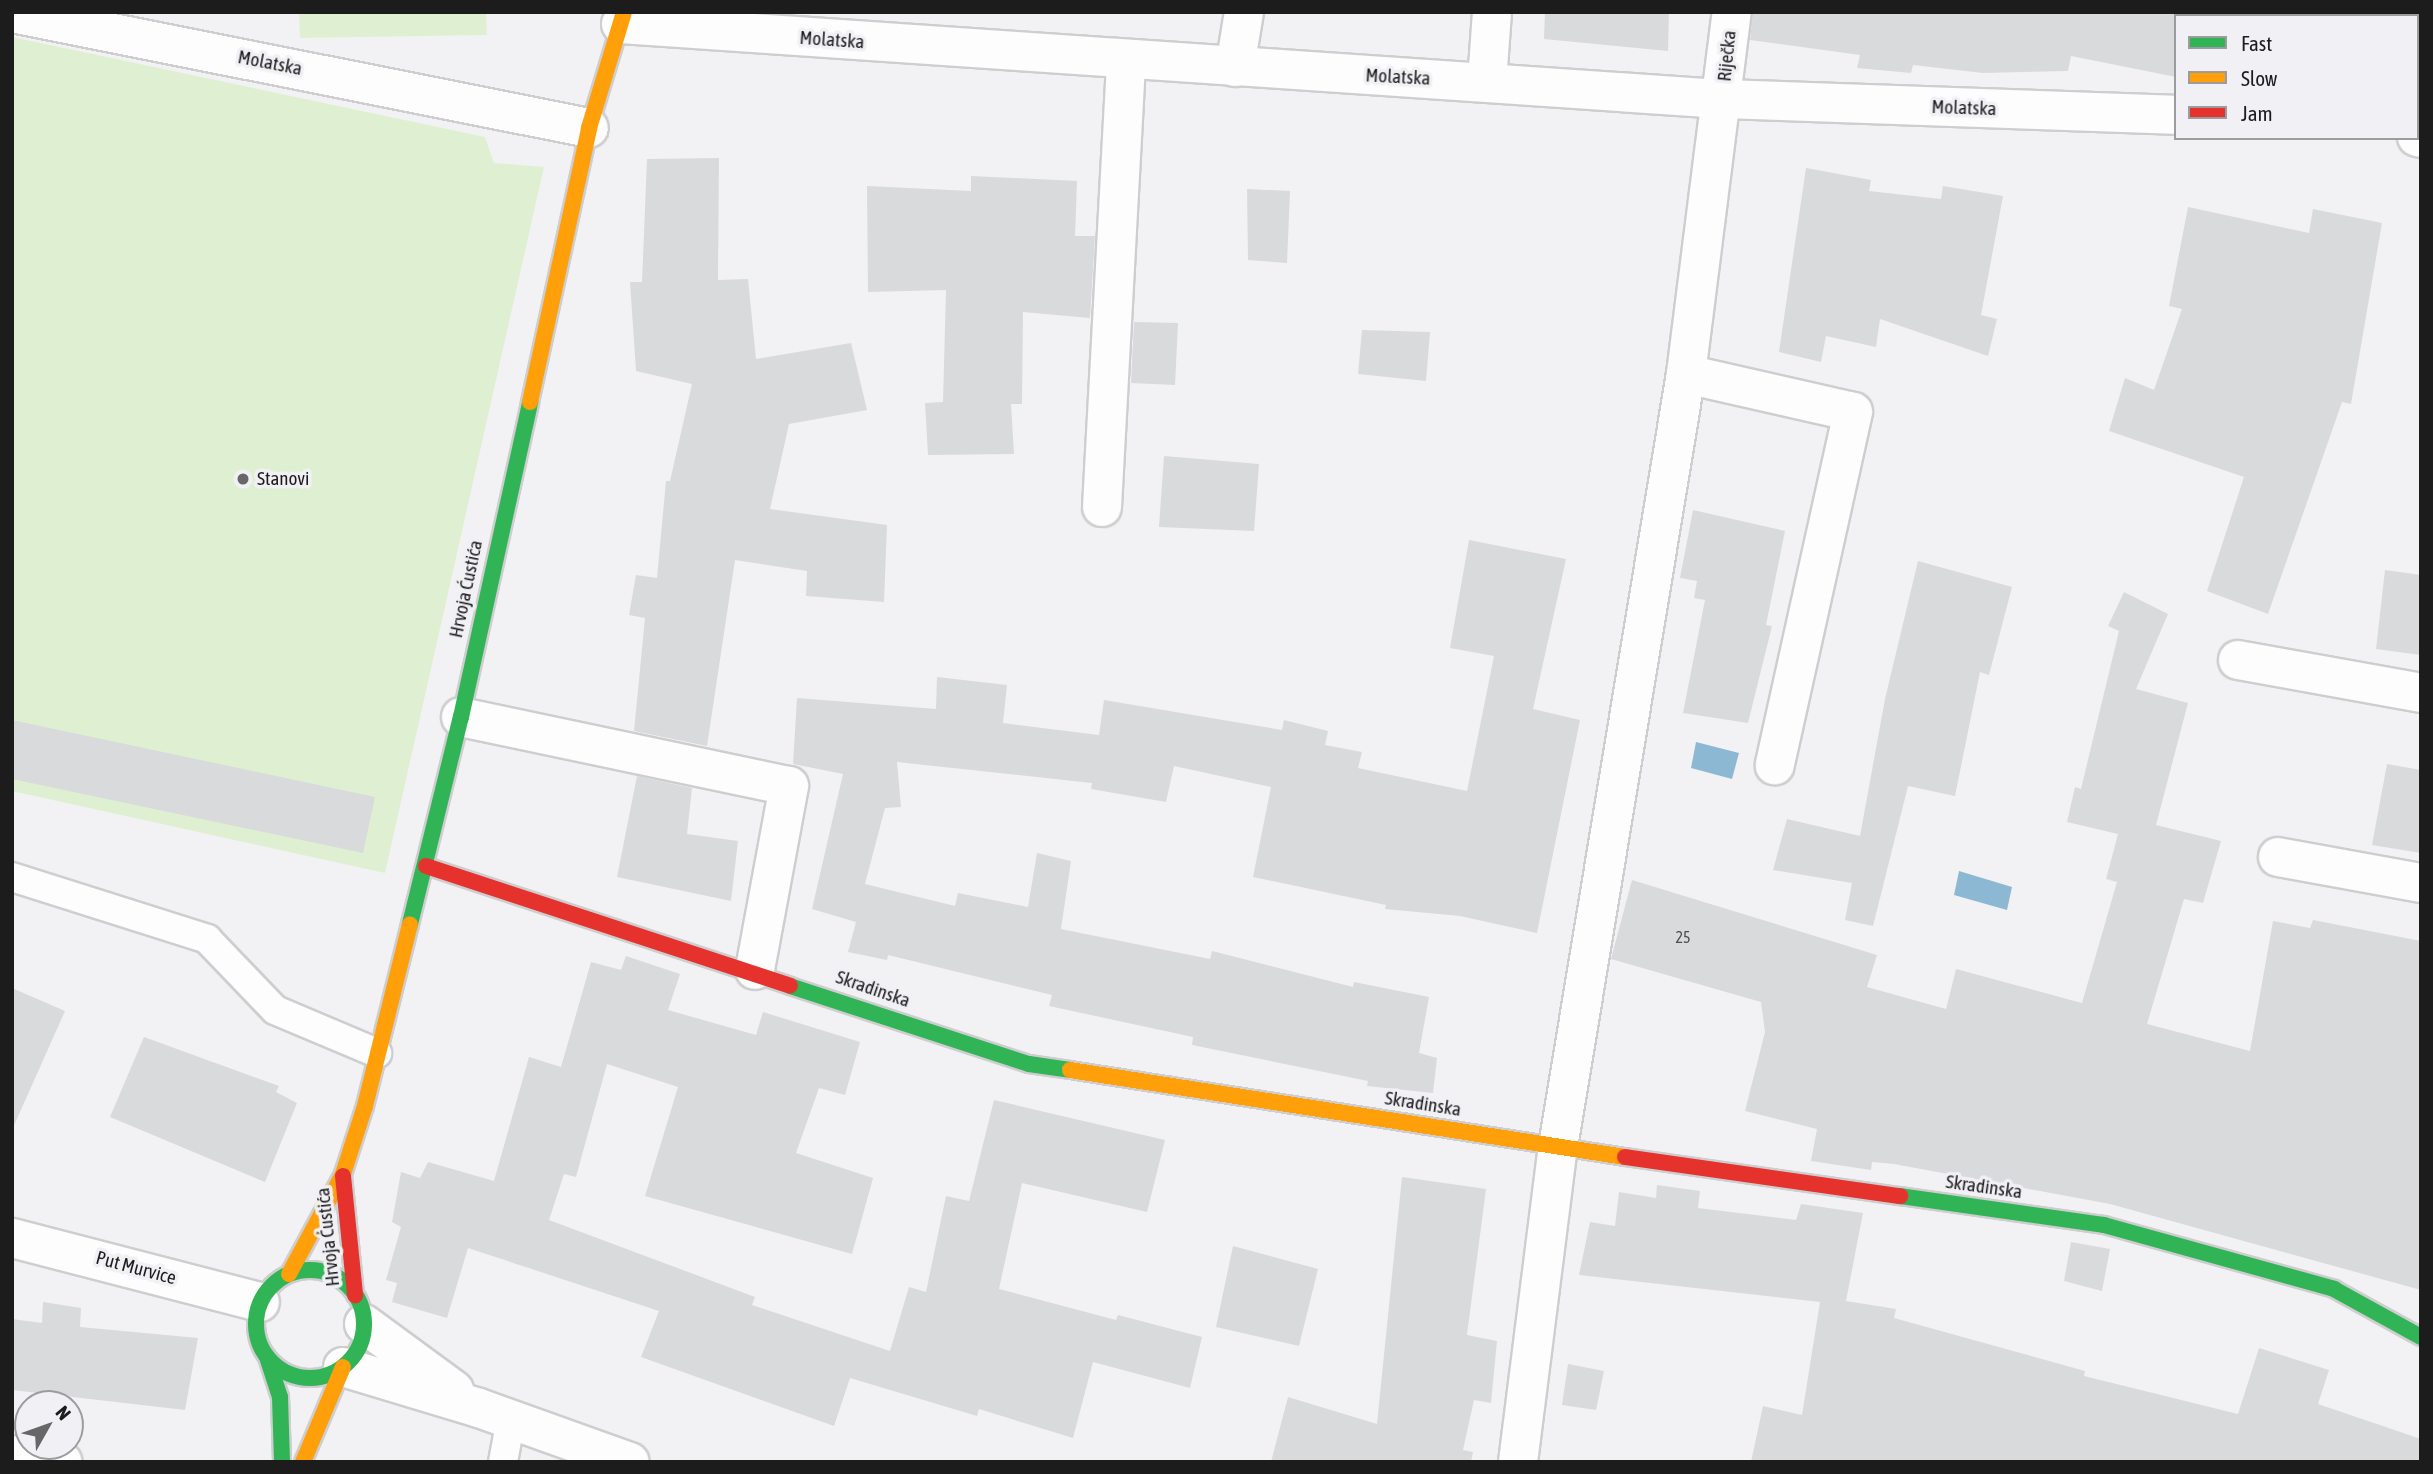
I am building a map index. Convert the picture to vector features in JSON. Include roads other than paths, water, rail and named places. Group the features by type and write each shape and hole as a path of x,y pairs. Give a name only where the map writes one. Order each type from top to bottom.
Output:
{"street":[{"path":"1235,67 1244,12"},
{"path":"1487,82 1492,12"},
{"name":"Riječka","path":"1518,1462 1558,1147 1686,374 1732,12"},
{"name":"Molatska","path":"12,13 528,113 589,128"},
{"name":"Molatska","path":"623,18 1126,60 1722,99 2174,115"},
{"name":"Hrvoja Ćustića","path":"289,1274 343,1174 377,1053 426,866 461,717 589,128 623,18"},
{"path":"1102,507 1126,60"},
{"path":"1686,374 1853,412 1775,765"},
{"path":"2238,660 2421,693"},
{"path":"461,717 789,786 755,970"},
{"path":"2278,857 2421,883"},
{"name":"Skradinska","path":"426,866 755,970 1029,1064 1558,1147 2104,1225 2334,1289 2421,1338"},
{"name":"Hrvoja Ćustića","path":"343,1174 360,1309"},
{"name":"Put Murvice","path":"12,1238 260,1302"},
{"path":"282,1462 280,1397 256,1331 260,1302 289,1274 326,1272 360,1309 495,1413"},
{"path":"303,1462 343,1367 359,1348 360,1309"},
{"path":"267,1357 279,1369 312,1378 343,1367 495,1413 629,1462"},
{"path":"12,1455 63,1462"}],"lane":[{"path":"12,877 207,939 275,1010 377,1053"},
{"path":"495,1413 503,1462"}],"water":[{"path":"1696,742 1739,753 1732,779 1691,768"},
{"path":"1959,871 2012,887 2007,910 1954,895"}],"place":[{"name":"Stanovi","path":"243,479"}]}
